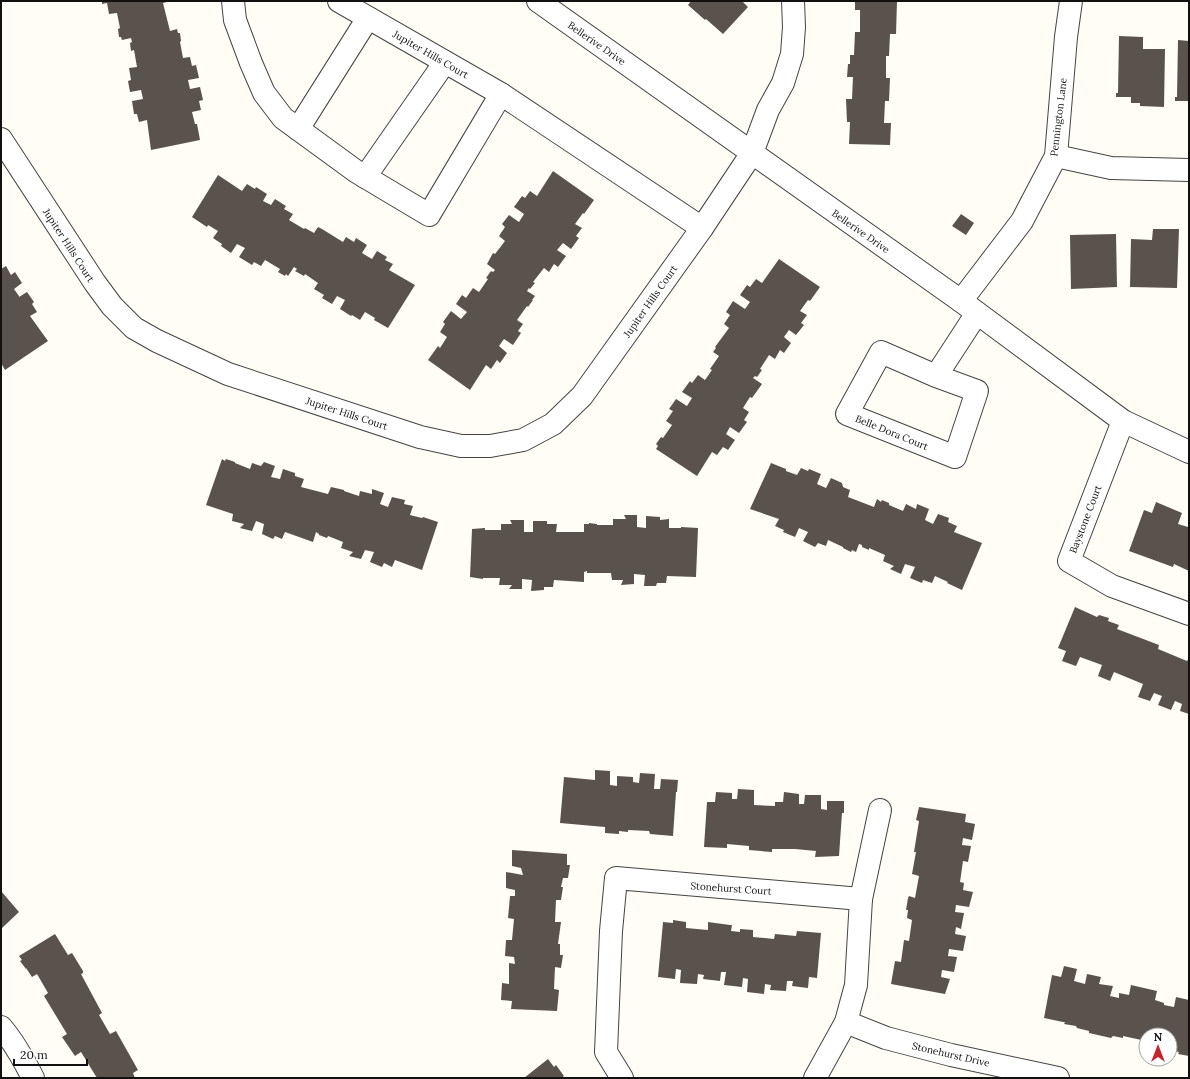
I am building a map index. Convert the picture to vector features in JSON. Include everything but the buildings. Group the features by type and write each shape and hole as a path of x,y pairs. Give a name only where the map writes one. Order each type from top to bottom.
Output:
{"street":[{"path":"233,1 235,20 264,93 283,118 366,177 429,215 501,94"},
{"name":"Jupiter Hills Court","path":"339,1 501,94 702,228"},
{"name":"Bellerive Drive","path":"538,1 969,307 1123,421 1189,452"},
{"name":"Jupiter Hills Court","path":"1,139 95,283 112,306 134,328 157,342 228,374 420,437 460,446 490,446 523,440 553,424 582,396 702,228 752,153 768,110 783,83 792,54 794,27 793,1"},
{"name":"Pennington Lane","path":"969,307 1022,221 1056,156 1066,37 1071,1"},
{"path":"298,129 368,18"},
{"path":"366,177 445,62"},
{"path":"1056,156 1111,168 1189,170"},
{"path":"936,376 969,307"},
{"name":"Belle Dora Court","path":"881,352 936,376 977,392 955,457 847,414 881,352"},
{"name":"Baystone Court","path":"1123,421 1069,561 1112,586 1189,614"},
{"path":"815,1078 846,1022 856,985 861,898 880,810"},
{"name":"Stonehurst Court","path":"622,1078 606,1052 611,931 616,878 861,898"},
{"name":"Stonehurst Drive","path":"846,1022 886,1038 937,1052 1058,1078"},
{"path":"1,1027 13,1042 33,1078"}]}
